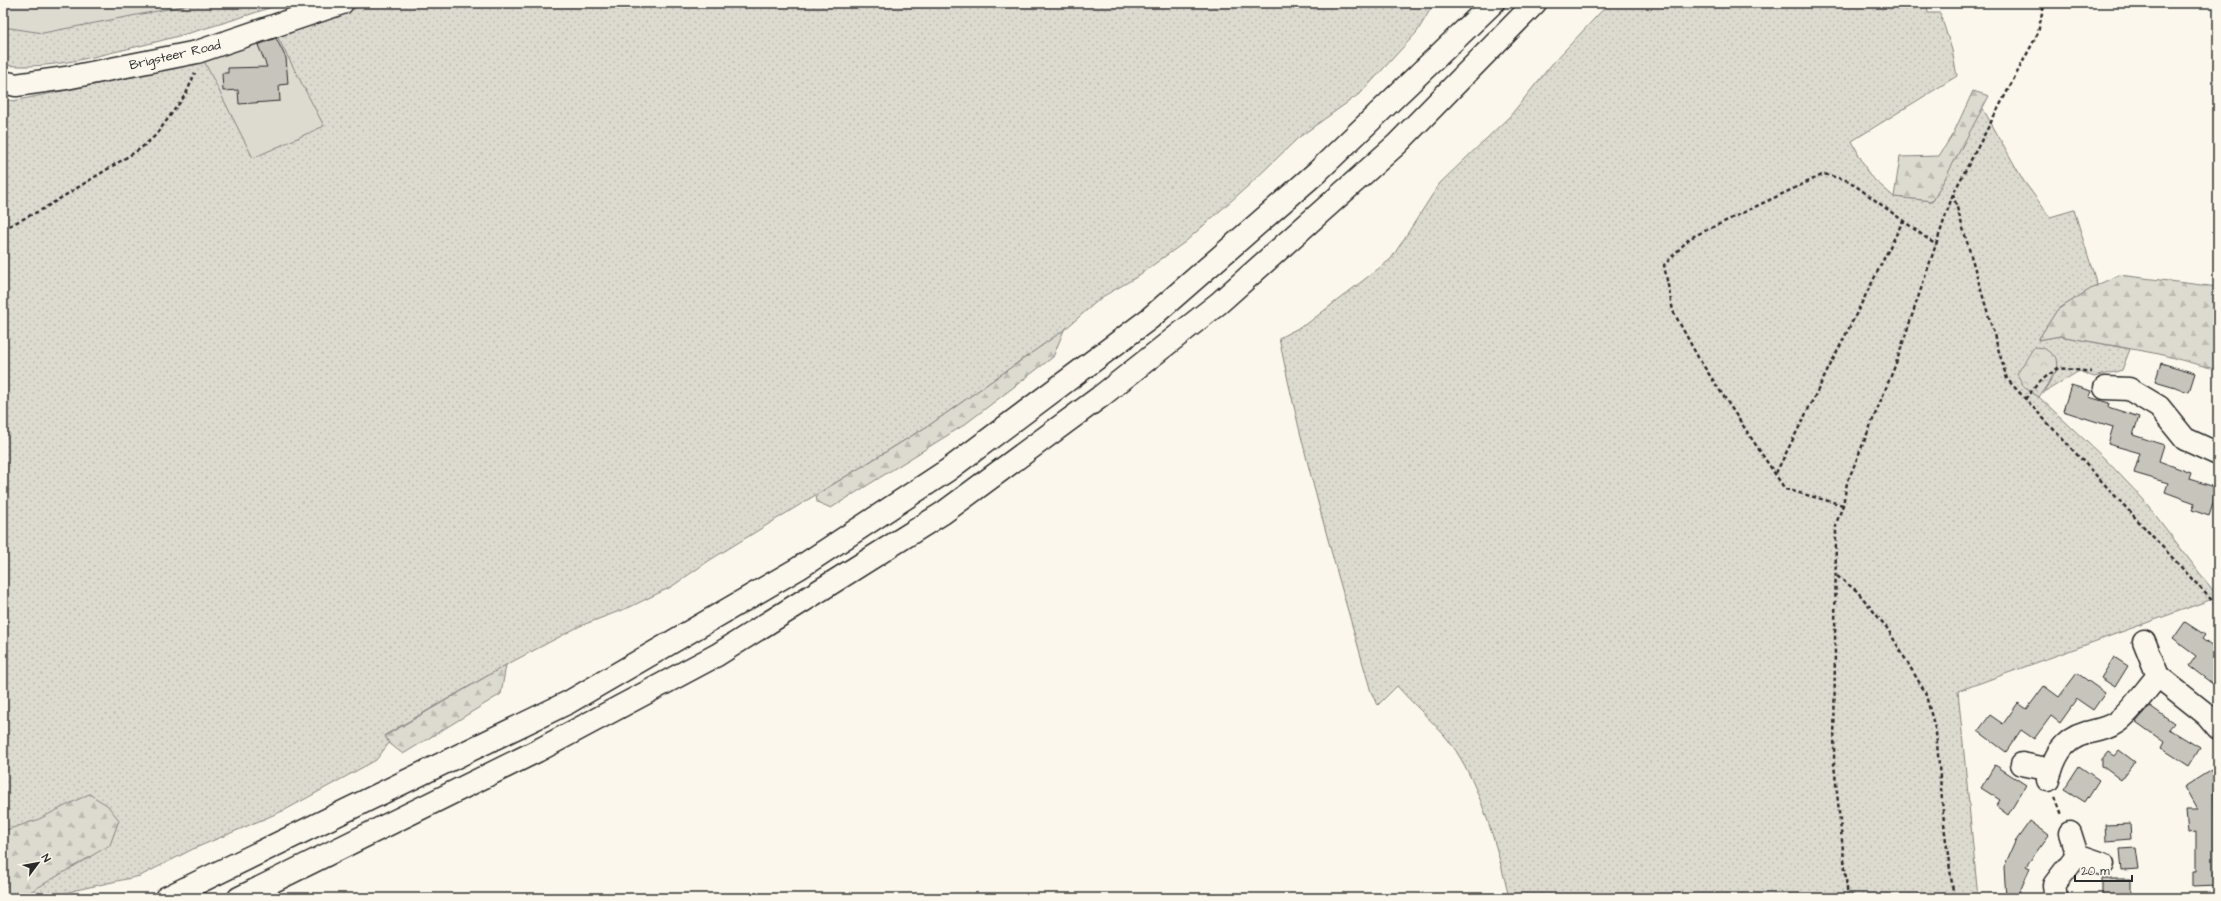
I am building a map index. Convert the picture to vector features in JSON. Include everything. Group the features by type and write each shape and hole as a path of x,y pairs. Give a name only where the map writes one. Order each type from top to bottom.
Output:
{"main road":[{"name":"Brigsteer Road","path":"3,82 16,85 66,78 197,52 342,3"},
{"path":"166,898 569,702 799,568 948,470 1149,319 1317,172 1494,3"},
{"path":"238,898 537,751 717,655 943,513 1100,396 1219,303 1397,144 1535,3"},
{"path":"2105,388 2129,389 2159,406 2185,439 2218,454"},
{"path":"2144,641 2158,676 2206,715 2218,728"},
{"path":"2022,764 2049,775 2053,760 2067,742 2084,734 2104,729 2119,720 2158,676"},
{"path":"2070,833 2077,855"},
{"path":"2077,855 2103,864"},
{"path":"2056,898 2054,885 2077,855"}],"path":[{"path":"1848,898 1834,764 1837,576 1836,524 1843,505 1847,483 1895,366 1953,194 2038,33 2044,3"},
{"path":"3,229 43,209 140,149 156,135 186,94 200,63 197,52"},
{"path":"1843,505 1786,488 1699,359 1672,311 1664,265 1690,238 1824,174 1850,181 1936,246"},
{"path":"1953,194 2007,379 2218,607"},
{"path":"1776,473 1903,221"},
{"path":"2025,399 2039,382 2058,368 2083,369 2104,375 2105,388"},
{"path":"1837,576 1857,591 1887,628 1925,692 1936,732 1945,834 1954,898"},
{"path":"2049,775 2070,833"}],"green space":[{"path":"3,3 283,3 199,30 136,47 59,63 17,66 3,65"},
{"path":"3,3 199,3 43,33 3,27"},
{"path":"370,3 1434,3 1417,32 1362,92 1298,138 1249,185 1185,242 1135,278 1102,297 1064,330 931,424 710,560 671,587 630,607 580,626 506,665 385,735 389,743 376,760 285,810 193,849 140,876 76,890 51,898 3,898 3,98 13,101 200,63"},
{"path":"1609,3 1927,3 1928,13 1940,13 1952,50 1957,76 1852,141 1869,175 1894,197 1933,201 1982,107 2023,180 2050,217 2074,210 2097,285 2057,310 2038,340 2060,336 2130,349 2122,370 2094,377 2079,371 2043,393 2058,368 2024,387 2039,397 2105,459 2143,499 2218,597 1958,691 1978,898 1509,898 1499,857 1485,812 1467,769 1456,751 1444,735 1397,686 1378,705 1371,692 1310,472 1288,383 1279,338 1308,323 1391,259 1440,183 1510,116 1552,64"},
{"path":"277,36 324,126 253,158 204,61"},
{"path":"1973,91 1989,96 1933,201 1894,197 1900,157 1939,156 1954,132"},
{"path":"2119,275 2218,287 2218,370 2159,354 2060,336 2038,340 2057,310 2097,285"},
{"path":"1064,330 1053,357 964,425 831,508 817,502 816,495 931,424"},
{"path":"2034,347 2044,348 2057,358 2058,368 2039,397 2024,387 2017,374"},
{"path":"506,665 501,694 403,754 389,743 385,736"},
{"path":"89,794 107,805 119,820 110,845 20,898 3,898 3,831 37,820"}],"building":[{"path":"276,38 286,58 288,84 279,85 280,101 239,104 238,90 223,91 222,73 228,73 228,68 267,67 258,45"},
{"path":"2161,363 2195,373 2189,392 2155,382"},
{"path":"2071,385 2091,391 2089,397 2109,403 2108,407 2139,417 2133,435 2164,445 2159,461 2191,473 2189,479 2218,488 2209,516 2192,510 2195,503 2165,492 2168,483 2134,473 2140,453 2108,444 2113,427 2063,411"},
{"path":"2185,622 2205,635 2202,639 2218,651 2218,688 2189,666 2196,656 2173,639"},
{"path":"2114,657 2128,666 2115,687 2101,678"},
{"path":"2077,673 2105,693 2093,710 2077,699 2060,723 2051,716 2034,739 2021,730 2006,752 1978,731 1990,715 2003,724 2018,703 2027,709 2044,686 2059,697"},
{"path":"2150,706 2174,723 2169,729 2200,748 2189,766 2161,748 2164,742 2136,722"},
{"path":"2119,750 2135,762 2121,780 2102,766 2102,759 2108,752 2114,756"},
{"path":"1995,765 2026,785 2008,815 1996,806 2000,800 1981,788"},
{"path":"2079,766 2099,780 2085,802 2064,789"},
{"path":"2211,770 2218,781 2218,788 2214,790 2218,886 2193,887 2193,871 2196,871 2196,832 2188,833 2186,810 2197,810 2184,787"},
{"path":"2030,821 2049,835 2026,866 2030,868 2017,898 2006,898 2004,867 2015,842"},
{"path":"2130,824 2131,839 2106,841 2105,825"},
{"path":"2136,848 2139,869 2122,870 2120,849"},
{"path":"2102,879 2131,879 2131,898 2102,898"}]}
